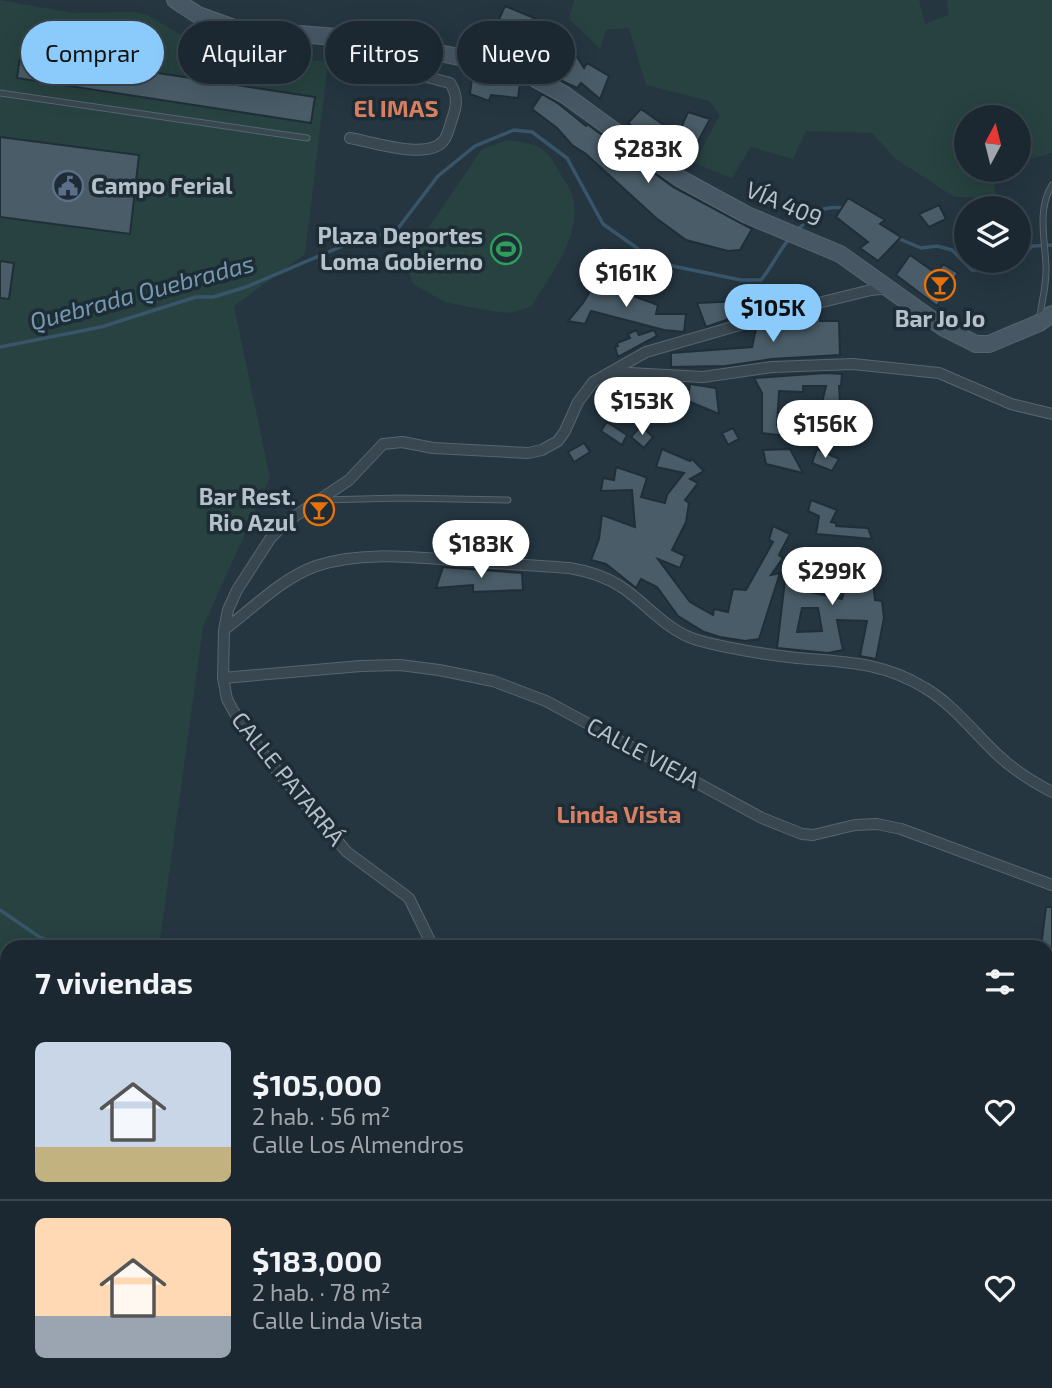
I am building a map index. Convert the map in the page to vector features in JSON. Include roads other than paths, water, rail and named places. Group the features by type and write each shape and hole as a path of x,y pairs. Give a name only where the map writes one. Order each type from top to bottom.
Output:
{"street":[{"name":"VÍA 409","path":"176,0 198,15 237,29 325,35"},
{"name":"VÍA 409","path":"443,54 505,66 534,78 565,95 679,178 747,215 840,254 944,328 976,344 989,344 1046,319"},
{"path":"350,138 421,152 434,148 444,140 456,104 455,91 450,83 443,81"},
{"name":"CALLE PATARRÁ","path":"430,940 409,898 347,852 267,759 227,699 223,678 223,630 231,600 270,539 286,522 349,481 383,444 402,442 433,448 528,453 551,447 565,431 583,394 593,382 646,352 802,307 888,288"},
{"path":"611,372 703,377 764,368 819,364 890,368 939,373 1011,404 1052,414"},
{"path":"223,630 289,580 314,566 341,559 435,559 569,568 589,572 622,587 665,623 696,640 793,657 868,664 908,678 948,703 1001,758 1024,776 1052,792"},
{"name":"CALLE VIEJA","path":"223,678 400,665 493,681 546,701 754,813 802,834 813,835 855,825 877,824 901,829 1052,885"}],"lane":[{"path":"0,93 307,138"},
{"path":"1046,319 1043,223 1048,191 1052,185"},
{"path":"320,500 508,500"}],"waterway":[{"name":"Quebrada Quebradas","path":"0,347 101,327 196,297 213,297 246,287 352,242 396,231 438,176 475,146 514,130 532,132 567,158 603,224 658,263 741,280 761,280 789,239"},
{"name":"Quebrada Quebradas","path":"797,231 818,211 846,208"},
{"name":"Quebrada Quebradas","path":"895,237 921,248 937,246 954,252"},
{"name":"Quebrada Quebradas","path":"1031,247 1052,245"},
{"path":"0,910 47,940"}],"place":[{"name":"Campo Ferial","path":"68,186"},
{"name":"Plaza Deportes Loma Gobierno","path":"506,249"},
{"name":"Bar Jo Jo","path":"940,285"},
{"name":"Bar Rest. Rio Azul","path":"319,510"}],"district":[{"name":"El IMAS","path":"396,109"},
{"name":"Linda Vista","path":"619,815"}]}
